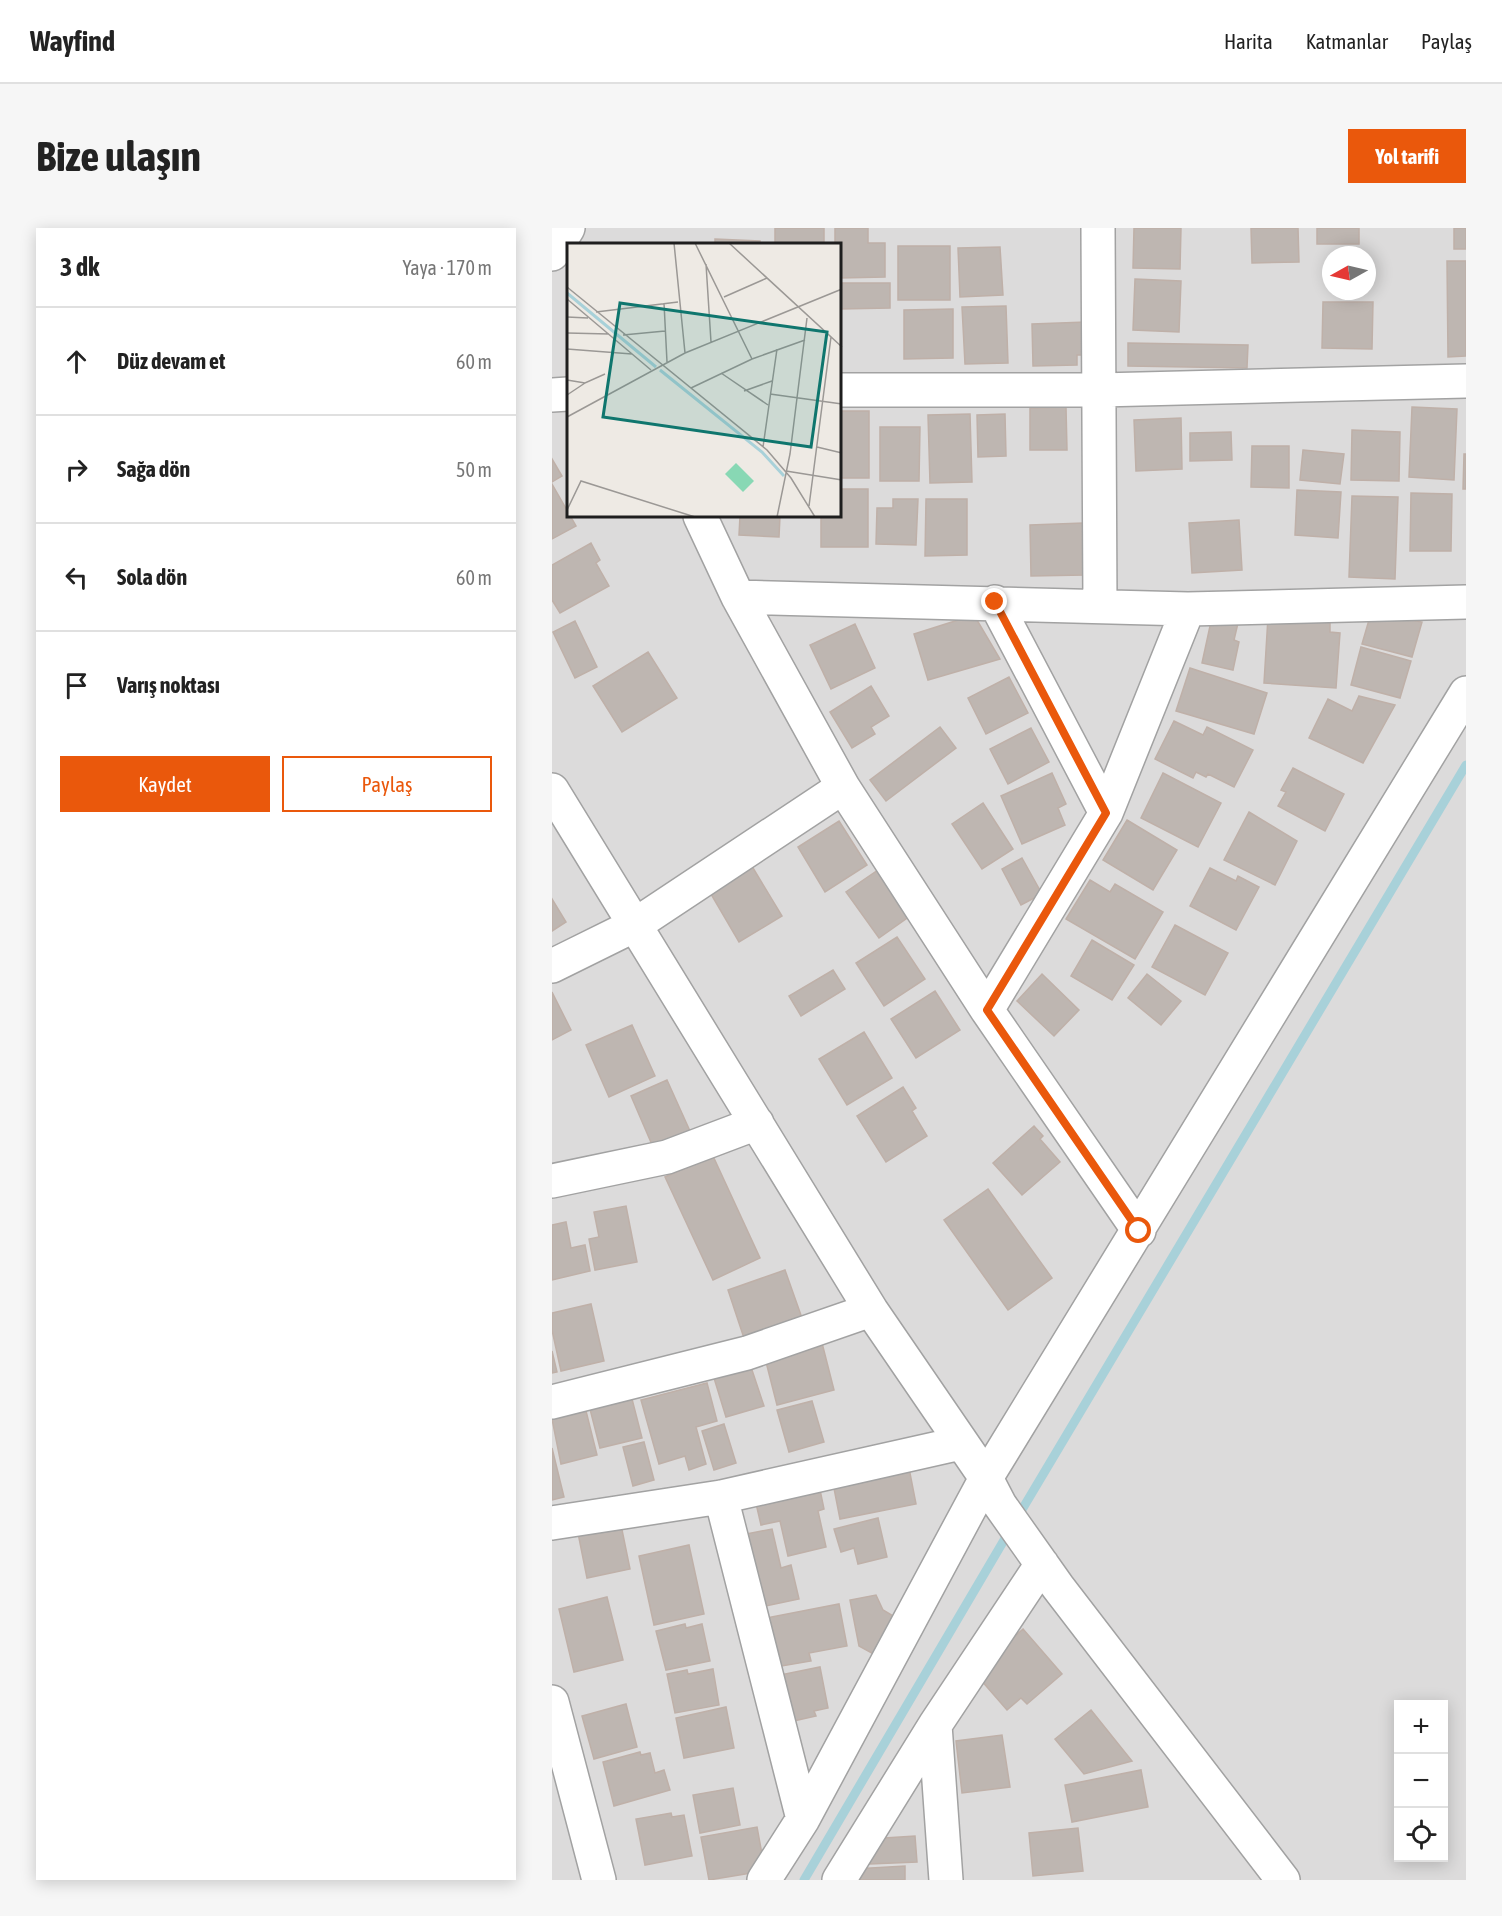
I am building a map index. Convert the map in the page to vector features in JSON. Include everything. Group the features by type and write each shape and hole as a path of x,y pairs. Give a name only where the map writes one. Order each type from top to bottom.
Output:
{"street":[{"path":"552,254 568,228"},
{"path":"1098,228 1100,605"},
{"path":"842,390 1100,390 1466,381"},
{"path":"552,395 567,394"},
{"path":"701,518 738,597 843,787 987,1010 1139,1231"},
{"path":"738,597 995,602 1188,609 1466,602"},
{"path":"995,602 1106,813"},
{"path":"987,1010 1106,813 1188,609"},
{"path":"764,1880 803,1819 993,1492 1139,1231 1466,693"},
{"path":"552,966 635,925 843,787"},
{"path":"552,790 871,1310 993,1492 1039,1560 1283,1880"},
{"path":"552,1181 668,1157 757,1123"},
{"path":"552,1402 747,1353 871,1310"},
{"path":"552,1522 721,1497 961,1443"},
{"path":"721,1497 803,1819"},
{"path":"839,1880 1039,1560"},
{"path":"552,1702 599,1880"},
{"path":"935,1725 946,1880"}],"shaded area":[{"path":"559,228 1466,228 1466,1880 552,1880 552,238"}],"building":[{"path":"775,228 824,228 824,243 775,243"},
{"path":"835,228 868,228 868,243 885,243 885,277 842,278 842,243 835,243"},
{"path":"1134,228 1181,228 1180,269 1133,268"},
{"path":"1251,228 1298,228 1299,262 1252,263"},
{"path":"1317,228 1359,228 1359,244 1317,244"},
{"path":"1454,228 1466,228 1466,249 1454,249"},
{"path":"715,239 760,241 760,243 715,243"},
{"path":"898,246 950,246 950,300 898,300"},
{"path":"1000,247 1003,295 960,297 958,248"},
{"path":"1447,261 1466,261 1466,356 1448,357"},
{"path":"1135,279 1181,281 1179,332 1133,330"},
{"path":"842,283 890,283 890,308 842,309"},
{"path":"1323,302 1373,302 1372,349 1322,348"},
{"path":"1006,306 1008,363 965,364 962,307"},
{"path":"953,309 953,358 904,359 904,310"},
{"path":"1086,322 1087,355 1077,355 1077,365 1033,366 1032,324"},
{"path":"1128,343 1248,345 1247,368 1128,366"},
{"path":"1066,407 1067,450 1030,450 1030,408"},
{"path":"1412,407 1457,409 1454,480 1409,477"},
{"path":"842,411 869,411 869,478 842,478"},
{"path":"970,414 972,482 930,483 928,415"},
{"path":"1005,414 1006,456 978,457 977,415"},
{"path":"1181,418 1182,469 1136,471 1134,420"},
{"path":"880,427 920,427 919,481 880,481"},
{"path":"1352,430 1400,432 1399,481 1351,480"},
{"path":"1231,432 1232,460 1190,461 1190,433"},
{"path":"1252,446 1289,446 1289,488 1251,487"},
{"path":"1303,450 1344,454 1340,484 1300,480"},
{"path":"1464,454 1466,454 1466,489 1463,489"},
{"path":"552,459 562,476 552,482"},
{"path":"552,484 567,510 567,518 571,518 576,526 552,539"},
{"path":"842,489 868,489 868,547 821,547 821,518 842,518"},
{"path":"1297,490 1341,492 1338,538 1295,535"},
{"path":"1411,493 1452,494 1451,551 1410,551"},
{"path":"1352,496 1398,497 1395,579 1349,577"},
{"path":"893,499 918,499 916,545 876,544 877,508 893,508"},
{"path":"926,499 967,499 967,555 925,556"},
{"path":"740,518 780,518 779,537 739,535"},
{"path":"1239,520 1242,570 1192,573 1189,523"},
{"path":"1083,523 1085,575 1031,576 1030,525"},
{"path":"591,543 600,560 596,563 609,586 560,613 552,600 552,565"},
{"path":"1371,613 1422,622 1412,657 1362,644"},
{"path":"974,615 1000,659 928,680 914,634"},
{"path":"1212,617 1238,623 1234,640 1239,642 1233,670 1202,663"},
{"path":"1268,617 1330,621 1330,632 1340,633 1336,688 1264,683"},
{"path":"575,621 597,667 575,678 553,632"},
{"path":"855,624 875,668 831,689 810,645"},
{"path":"1361,647 1411,661 1400,698 1351,685"},
{"path":"648,652 677,698 622,732 593,686"},
{"path":"1190,668 1267,693 1254,734 1176,711"},
{"path":"1009,677 1028,713 986,734 968,698"},
{"path":"871,686 889,716 871,727 875,734 852,748 830,712"},
{"path":"1359,696 1395,705 1363,763 1309,738 1328,699 1352,711"},
{"path":"1174,721 1203,735 1207,727 1253,750 1234,787 1208,774 1206,777 1196,772 1193,778 1155,759"},
{"path":"940,727 956,748 886,801 870,780"},
{"path":"1031,728 1049,762 1008,784 990,749"},
{"path":"1293,768 1344,794 1325,831 1278,806 1286,792 1281,790"},
{"path":"1052,773 1066,804 1058,808 1065,825 1022,844 1001,796"},
{"path":"1163,773 1221,803 1198,847 1141,818"},
{"path":"983,803 1013,849 982,869 952,824"},
{"path":"1249,812 1297,841 1275,885 1224,860"},
{"path":"1127,820 1177,850 1153,890 1103,860"},
{"path":"839,821 867,865 825,892 798,847"},
{"path":"1022,858 1042,894 1021,905 1002,869"},
{"path":"750,863 782,916 739,942 708,889"},
{"path":"1210,868 1236,881 1238,876 1259,887 1236,930 1190,906"},
{"path":"878,870 910,916 879,938 846,892"},
{"path":"1090,880 1110,892 1115,884 1163,912 1135,959 1066,919"},
{"path":"552,899 566,922 552,931"},
{"path":"1175,925 1228,953 1205,995 1152,967"},
{"path":"897,937 925,979 884,1006 856,963"},
{"path":"1092,940 1134,965 1112,1000 1071,976"},
{"path":"833,970 845,989 801,1016 789,996"},
{"path":"1042,974 1079,1010 1054,1036 1017,1001"},
{"path":"1147,974 1181,1001 1161,1025 1128,998"},
{"path":"935,991 960,1030 916,1058 891,1019"},
{"path":"552,992 571,1030 552,1040"},
{"path":"632,1025 655,1076 609,1097 586,1045"},
{"path":"864,1032 892,1078 847,1105 819,1059"},
{"path":"667,1080 690,1131 653,1147 631,1096"},
{"path":"903,1087 916,1108 912,1111 927,1136 886,1162 857,1116"},
{"path":"1034,1126 1043,1136 1040,1139 1060,1162 1022,1195 993,1163"},
{"path":"713,1156 760,1258 713,1280 665,1177"},
{"path":"988,1189 1052,1278 1008,1310 944,1220"},
{"path":"626,1206 637,1262 595,1270 589,1239 599,1237 594,1212"},
{"path":"566,1222 571,1248 585,1245 590,1271 552,1280 552,1225"},
{"path":"785,1270 802,1318 744,1338 728,1290"},
{"path":"591,1304 604,1361 561,1371 552,1330 552,1313"},
{"path":"822,1343 834,1390 777,1405 765,1358"},
{"path":"552,1351 557,1372 552,1373"},
{"path":"751,1367 764,1406 726,1417 714,1378"},
{"path":"707,1383 717,1421 696,1427 706,1464 689,1470 685,1456 659,1464 641,1400"},
{"path":"632,1399 642,1438 600,1448 590,1409"},
{"path":"812,1401 824,1442 789,1452 777,1410"},
{"path":"586,1411 597,1455 561,1464 552,1419"},
{"path":"724,1424 736,1463 714,1470 702,1431"},
{"path":"644,1442 654,1480 633,1486 623,1447"},
{"path":"552,1448 564,1497 552,1500"},
{"path":"908,1463 916,1504 840,1519 832,1478"},
{"path":"819,1485 824,1509 818,1511 826,1547 788,1556 780,1521 761,1525 755,1499"},
{"path":"878,1518 887,1557 858,1564 854,1548 841,1552 834,1529"},
{"path":"621,1525 630,1569 587,1578 578,1533"},
{"path":"772,1529 781,1568 791,1565 799,1599 761,1607 746,1534"},
{"path":"689,1545 704,1614 654,1625 639,1556"},
{"path":"876,1595 883,1610 900,1620 879,1657 859,1646 850,1600"},
{"path":"607,1597 623,1660 574,1672 559,1609"},
{"path":"839,1604 847,1646 809,1653 811,1661 776,1667 766,1618"},
{"path":"685,1624 686,1628 702,1624 710,1661 666,1670 656,1631"},
{"path":"1023,1629 1062,1674 1027,1704 1021,1698 1007,1710 974,1672"},
{"path":"820,1667 828,1708 814,1711 816,1716 789,1722 780,1675"},
{"path":"713,1669 719,1705 675,1713 667,1674 687,1670 688,1674"},
{"path":"626,1704 637,1747 594,1759 582,1716"},
{"path":"726,1707 734,1748 684,1758 676,1718"},
{"path":"1091,1710 1132,1761 1084,1774 1055,1739"},
{"path":"1002,1735 1010,1787 962,1793 956,1741"},
{"path":"640,1752 641,1755 650,1753 655,1773 664,1770 670,1790 614,1806 603,1762"},
{"path":"1141,1770 1148,1807 1072,1822 1065,1785"},
{"path":"733,1788 740,1825 700,1833 693,1795"},
{"path":"671,1813 672,1817 684,1815 692,1856 645,1865 636,1819"},
{"path":"757,1827 762,1854 751,1873 709,1880 701,1837"},
{"path":"1078,1828 1083,1871 1033,1876 1029,1833"},
{"path":"915,1836 917,1862 870,1864 869,1839"},
{"path":"905,1866 905,1880 854,1880 854,1869"}],"waterway":[{"path":"1017,1518 1466,765"},
{"path":"804,1880 1010,1530"}],"route":[{"path":"995,602 1106,813 987,1010 1139,1231"}]}
